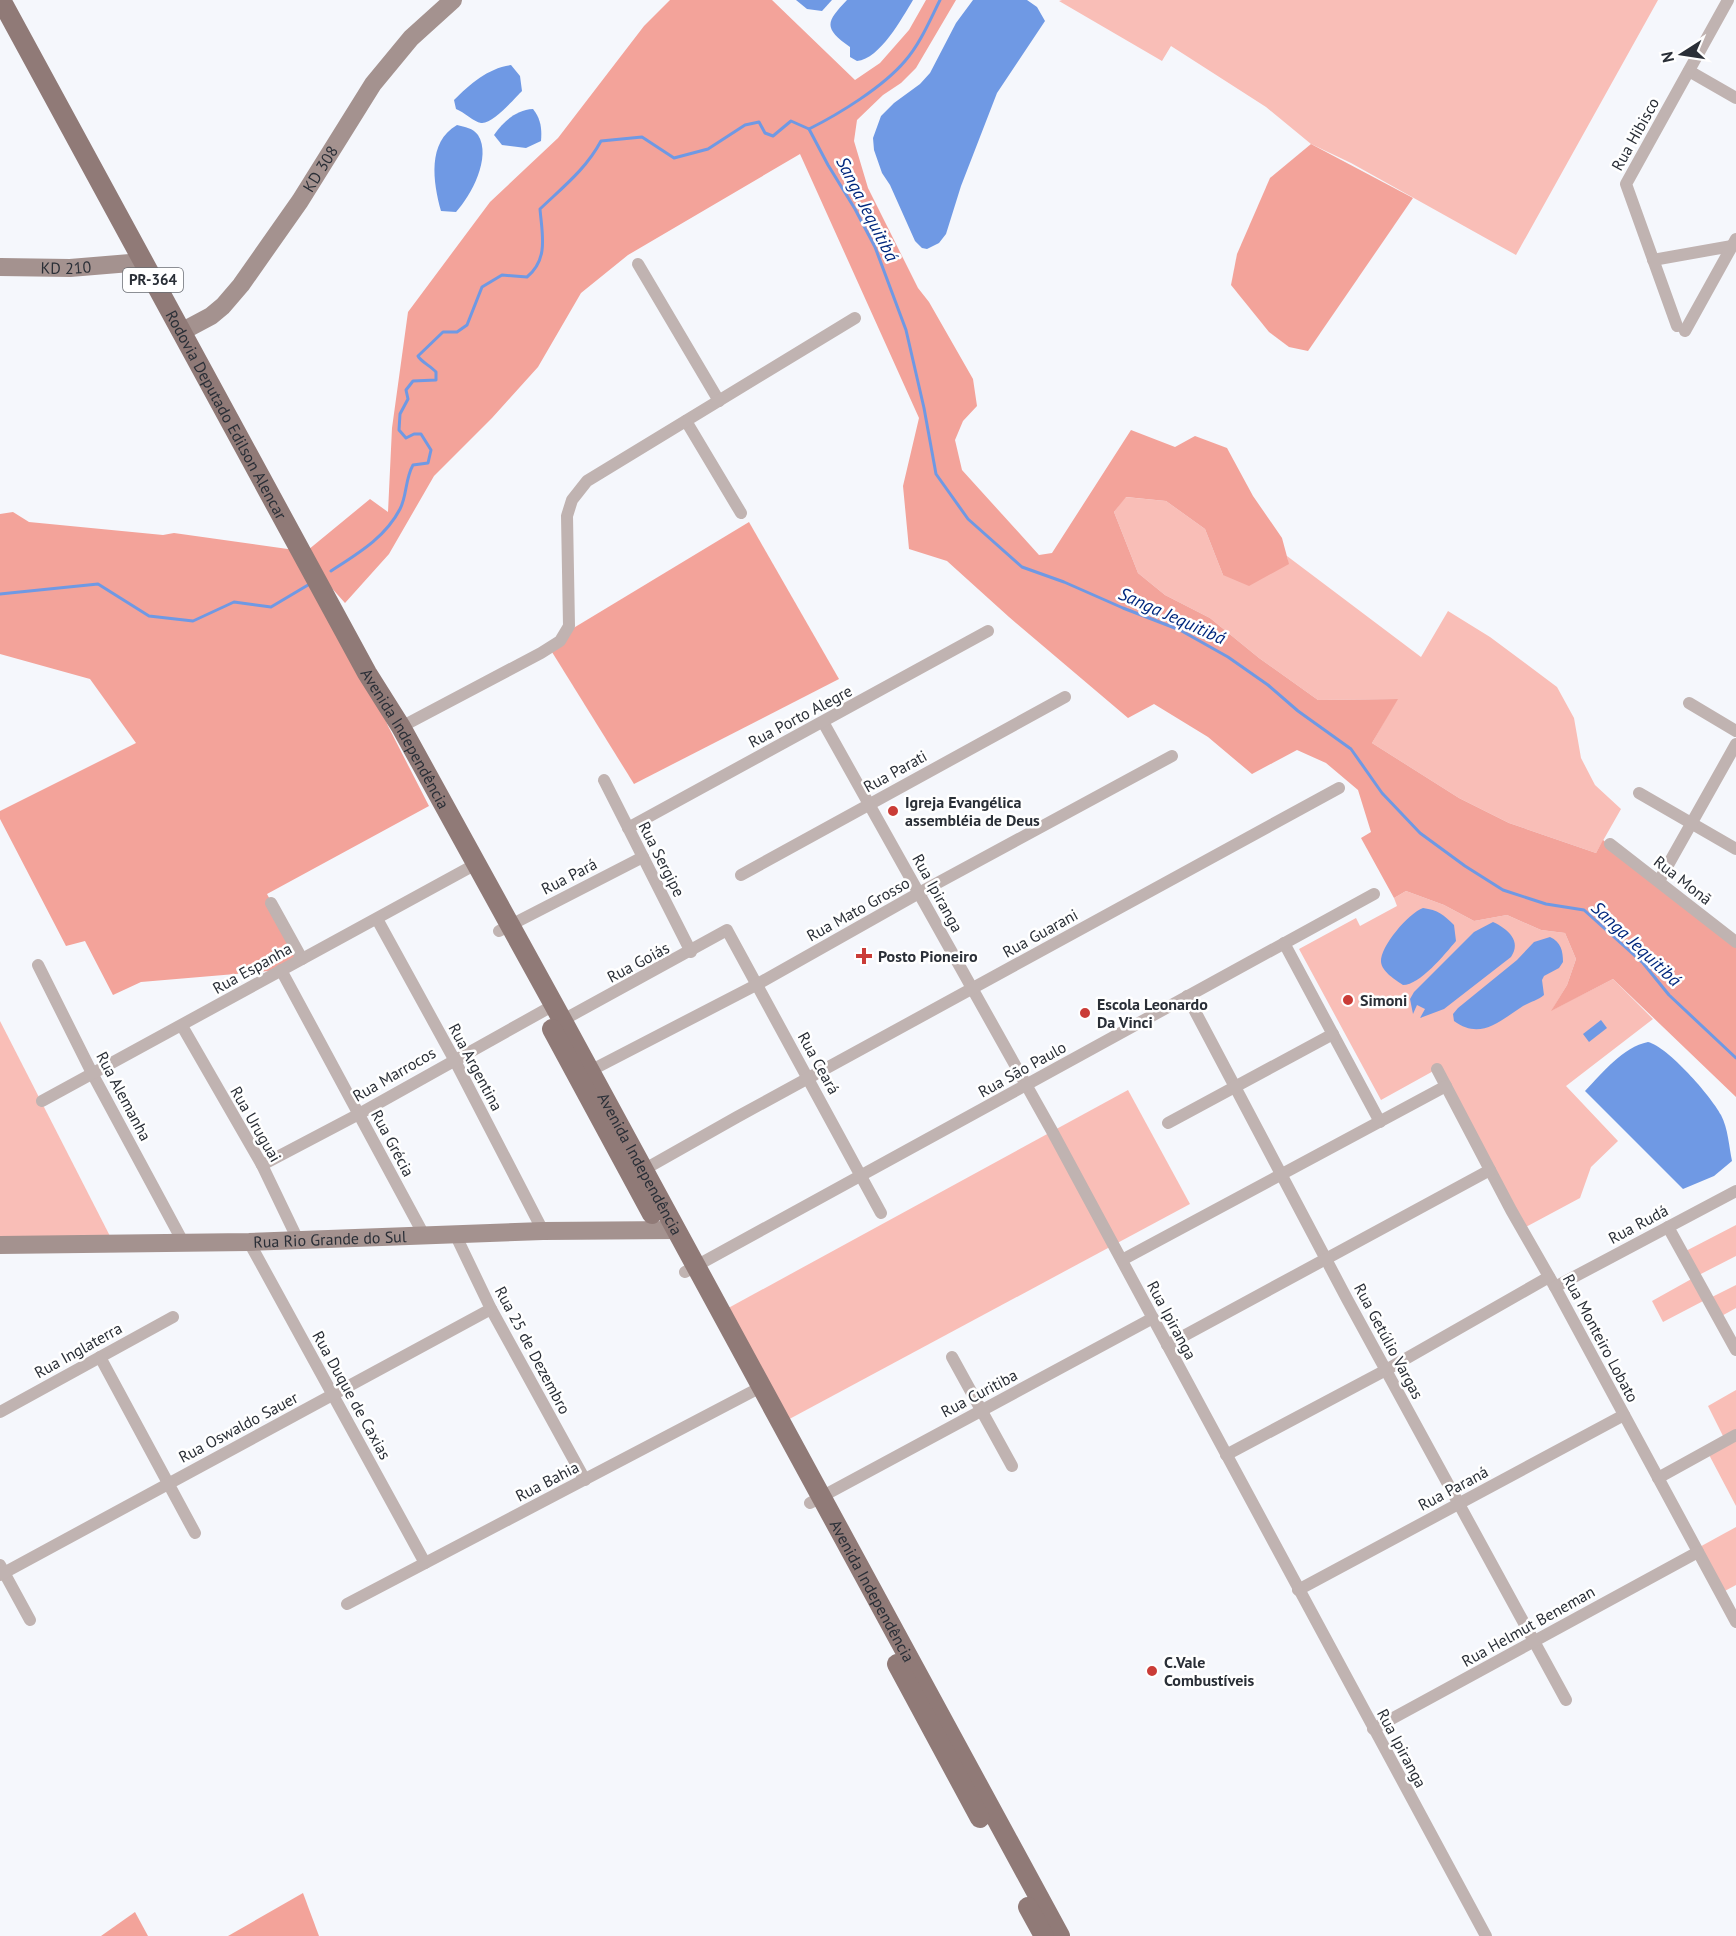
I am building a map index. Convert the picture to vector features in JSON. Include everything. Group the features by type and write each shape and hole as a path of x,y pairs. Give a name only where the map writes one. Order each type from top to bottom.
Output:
{"main road":[{"name":"Rodovia Deputado Edilson Alencar","path":"0,0 137,262 181,332 367,673"},
{"name":"Avenida Independência","path":"367,673 401,727 455,840"},
{"name":"Avenida Independência","path":"367,673 388,726 553,1012 584,1075 844,1552 1044,1936"},
{"name":"Avenida Independência","path":"844,1552 1060,1936"}],"street":[{"name":"KD 308","path":"181,332 211,316 241,285 300,201 373,84 411,38 453,0"},
{"name":"Rua Hibisco","path":"1728,0 1626,184 1681,329 1734,243"},
{"path":"1689,71 1736,98"},
{"path":"1653,260 1734,243"},
{"name":"KD 210","path":"0,267 70,268 137,262"},
{"path":"638,264 718,401"},
{"path":"401,727 541,654 561,640 569,626 567,516 572,500 587,481 855,318"},
{"path":"686,421 741,513"},
{"name":"Rua Porto Alegre","path":"628,828 988,631"},
{"name":"Rua Parati","path":"741,875 1065,697"},
{"path":"1689,703 1736,730"},
{"name":"Rua Ipiranga","path":"824,722 1122,1260 1486,1936"},
{"path":"1659,881 1736,744"},
{"name":"Rua Mato Grosso","path":"584,1075 756,985 919,893 1172,756"},
{"name":"Rua Sergipe","path":"604,780 691,952"},
{"name":"Rua Guarani","path":"638,1174 737,1116 1339,788"},
{"path":"1639,793 1736,849"},
{"name":"Rua Monã","path":"1610,844 1736,942"},
{"name":"Rua Pará","path":"504,928 643,857"},
{"name":"Rua Espanha","path":"42,1101 471,867"},
{"name":"Rua São Paulo","path":"690,1269 1374,894"},
{"path":"271,903 302,959"},
{"name":"Rua Argentina","path":"377,919 454,1059 543,1231"},
{"name":"Rua Goiás","path":"553,1012 691,952 728,930"},
{"name":"Rua Ceará","path":"728,930 881,1213"},
{"path":"1284,943 1380,1122"},
{"name":"Rua Alemanha","path":"38,965 93,1075 183,1242"},
{"name":"Rua Grécia","path":"281,970 425,1237"},
{"name":"Rua Getúlio Vargas","path":"1187,996 1386,1370 1566,1700"},
{"name":"Rua Marrocos","path":"262,1165 454,1059 553,1012"},
{"name":"Rua Uruguai","path":"182,1026 262,1165 298,1240"},
{"path":"1168,1123 1333,1034"},
{"name":"Rua Monteiro Lobato","path":"1437,1069 1736,1622"},
{"path":"1122,1260 1446,1086"},
{"path":"1167,1345 1490,1170"},
{"name":"Rua Rudá","path":"1226,1455 1552,1282 1668,1227 1736,1191"},
{"path":"1668,1227 1736,1350"},
{"name":"Rua Rio Grande do Sul","path":"0,1245 249,1242 543,1231 668,1230"},
{"name":"Rua 25 de Dezembro","path":"455,1234 491,1309 585,1480"},
{"name":"Rua Duque de Caxias","path":"249,1242 425,1563"},
{"name":"Rua Oswaldo Sauer","path":"1,1571 491,1309"},
{"name":"Rua Inglaterra","path":"0,1412 173,1317"},
{"name":"Rua Curitiba","path":"816,1500 1153,1318"},
{"path":"100,1357 195,1533"},
{"path":"952,1358 1012,1466"},
{"name":"Rua Bahia","path":"347,1604 756,1390"},
{"name":"Rua Paraná","path":"1298,1590 1624,1415"},
{"path":"1658,1478 1736,1435"},
{"name":"Rua Helmut Beneman","path":"1373,1729 1698,1552"},
{"path":"1,1571 30,1620"}],"shaded area":[{"path":"670,0 772,0 855,80 880,63 909,30 926,0 956,0 916,68 857,120 854,141 868,188 918,288 929,302 973,379 977,406 963,421 955,440 962,470 1039,555 1052,553 1131,430 1175,447 1195,436 1227,448 1253,496 1282,538 1289,564 1249,586 1223,575 1205,529 1166,501 1126,497 1114,512 1138,573 1165,595 1210,618 1259,658 1318,700 1398,699 1372,743 1459,798 1509,823 1596,853 1603,840 1736,942 1736,1097 1613,979 1551,1011 1567,985 1576,959 1565,933 1541,930 1507,915 1474,921 1444,905 1406,891 1394,898 1361,838 1371,832 1358,790 1326,763 1297,750 1252,774 1208,737 1154,704 1128,718 947,561 909,549 903,486 919,418 800,154 628,255 581,293 538,367 492,418 434,476 389,554 345,603 321,576 308,550 370,499 388,512 392,428 408,312 490,202 558,138 644,26"},
{"path":"1658,0 1516,255 1351,163 1311,144 1266,107 1171,46 1162,61 1059,1"},
{"path":"1311,144 1413,198 1308,351 1289,347 1269,332 1231,285 1237,254 1270,178"},
{"path":"1125,497 1166,501 1205,529 1223,575 1288,564 1287,556 1421,657 1448,611 1490,637 1557,687 1574,718 1581,758 1595,785 1621,809 1596,853 1509,823 1459,798 1372,743 1397,699 1318,700 1259,658 1210,618 1165,595 1138,573 1114,512"},
{"path":"13,512 29,522 163,535 174,533 302,551 367,673 388,726 429,806 267,894 302,959 281,970 141,982 113,995 85,941 66,946 0,819 0,811 136,743 90,679 0,654 0,514"},
{"path":"749,522 839,679 634,784 547,644"},
{"path":"1406,891 1444,905 1474,921 1507,915 1541,930 1565,933 1576,959 1567,985 1552,1010 1613,979 1653,1019 1566,1086 1618,1141 1591,1167 1580,1198 1522,1229 1437,1069 1381,1100 1299,949 1356,918 1360,926 1397,906 1394,898"},
{"path":"0,1021 113,1242 0,1245"},
{"path":"1128,1090 1190,1204 782,1423 721,1312"},
{"path":"1736,1225 1736,1256 1695,1277 1682,1253"},
{"path":"1695,1277 1708,1299 1736,1285 1736,1308 1718,1318 1707,1299 1663,1322 1652,1301"},
{"path":"1736,1390 1736,1506 1707,1451 1725,1440 1708,1406"},
{"path":"1736,1527 1736,1585 1721,1593 1696,1549"},
{"path":"303,1893 319,1936 228,1936"},
{"path":"135,1912 148,1936 101,1936"}],"water":[{"path":"796,0 832,0 822,11 807,9"},
{"path":"847,0 913,0 897,27 882,46 866,59 857,61 850,57 850,47 835,35 830,25 835,14"},
{"path":"973,0 1027,0 1037,7 1045,21 997,93 961,186 946,234 939,243 927,249 922,248 915,241 890,185 882,173 874,150 873,138 881,116 930,73 956,23"},
{"path":"511,65 520,76 522,91 497,116 481,123 456,109 454,100 473,83 495,69"},
{"path":"533,109 540,124 541,141 526,148 502,145 494,135 502,125 516,114"},
{"path":"457,125 471,129 478,135 483,154 481,165 468,196 456,212 441,211 435,176 437,152 447,132"},
{"path":"1423,908 1433,910 1454,925 1456,941 1424,975 1410,984 1403,985 1384,969 1381,962 1382,955 1396,931 1410,916"},
{"path":"1493,922 1512,936 1515,946 1511,957 1444,1009 1420,1018 1425,1009 1417,1005 1413,1014 1410,999 1414,992 1474,932"},
{"path":"1550,937 1561,947 1563,962 1559,968 1544,976 1542,980 1544,995 1499,1022 1482,1029 1464,1027 1454,1021 1453,1014 1458,1008 1517,960 1534,942"},
{"path":"1601,1020 1607,1028 1589,1042 1583,1034"},
{"path":"1648,1042 1677,1062 1699,1085 1721,1115 1727,1132 1732,1161 1714,1176 1683,1189 1585,1091 1622,1055"}],"waterway":[{"path":"331,571 370,545 387,529 400,509 413,465 428,463 431,450 421,434 414,434 406,438 399,430 400,414 408,399 406,390 413,381 436,380 436,372 418,356 443,332 457,332 467,325 482,287 502,275 527,277 534,270 539,262 543,237 540,209 581,169 601,141 642,137 674,158 708,149 745,125 759,122 765,133 773,136 791,121 809,129 860,99 896,71 915,47 940,0"},
{"name":"Sanga Jequitibá","path":"809,129 875,247 906,330 936,474 968,519 1022,567 1180,630 1228,657 1268,685 1298,711 1351,749 1382,793 1420,833 1503,890 1546,904 1584,910 1643,963 1669,995 1736,1058"},
{"path":"0,594 98,584 149,616 193,621 234,602 271,607 308,585"}],"place":[{"name":"Igreja Evangélica assembléia de Deus","path":"893,811"},
{"name":"Posto Pioneiro","path":"864,956"},
{"name":"Simoni","path":"1348,1000"},
{"name":"Escola Leonardo Da Vinci","path":"1085,1013"},
{"name":"C.Vale Combustíveis","path":"1152,1671"}]}
